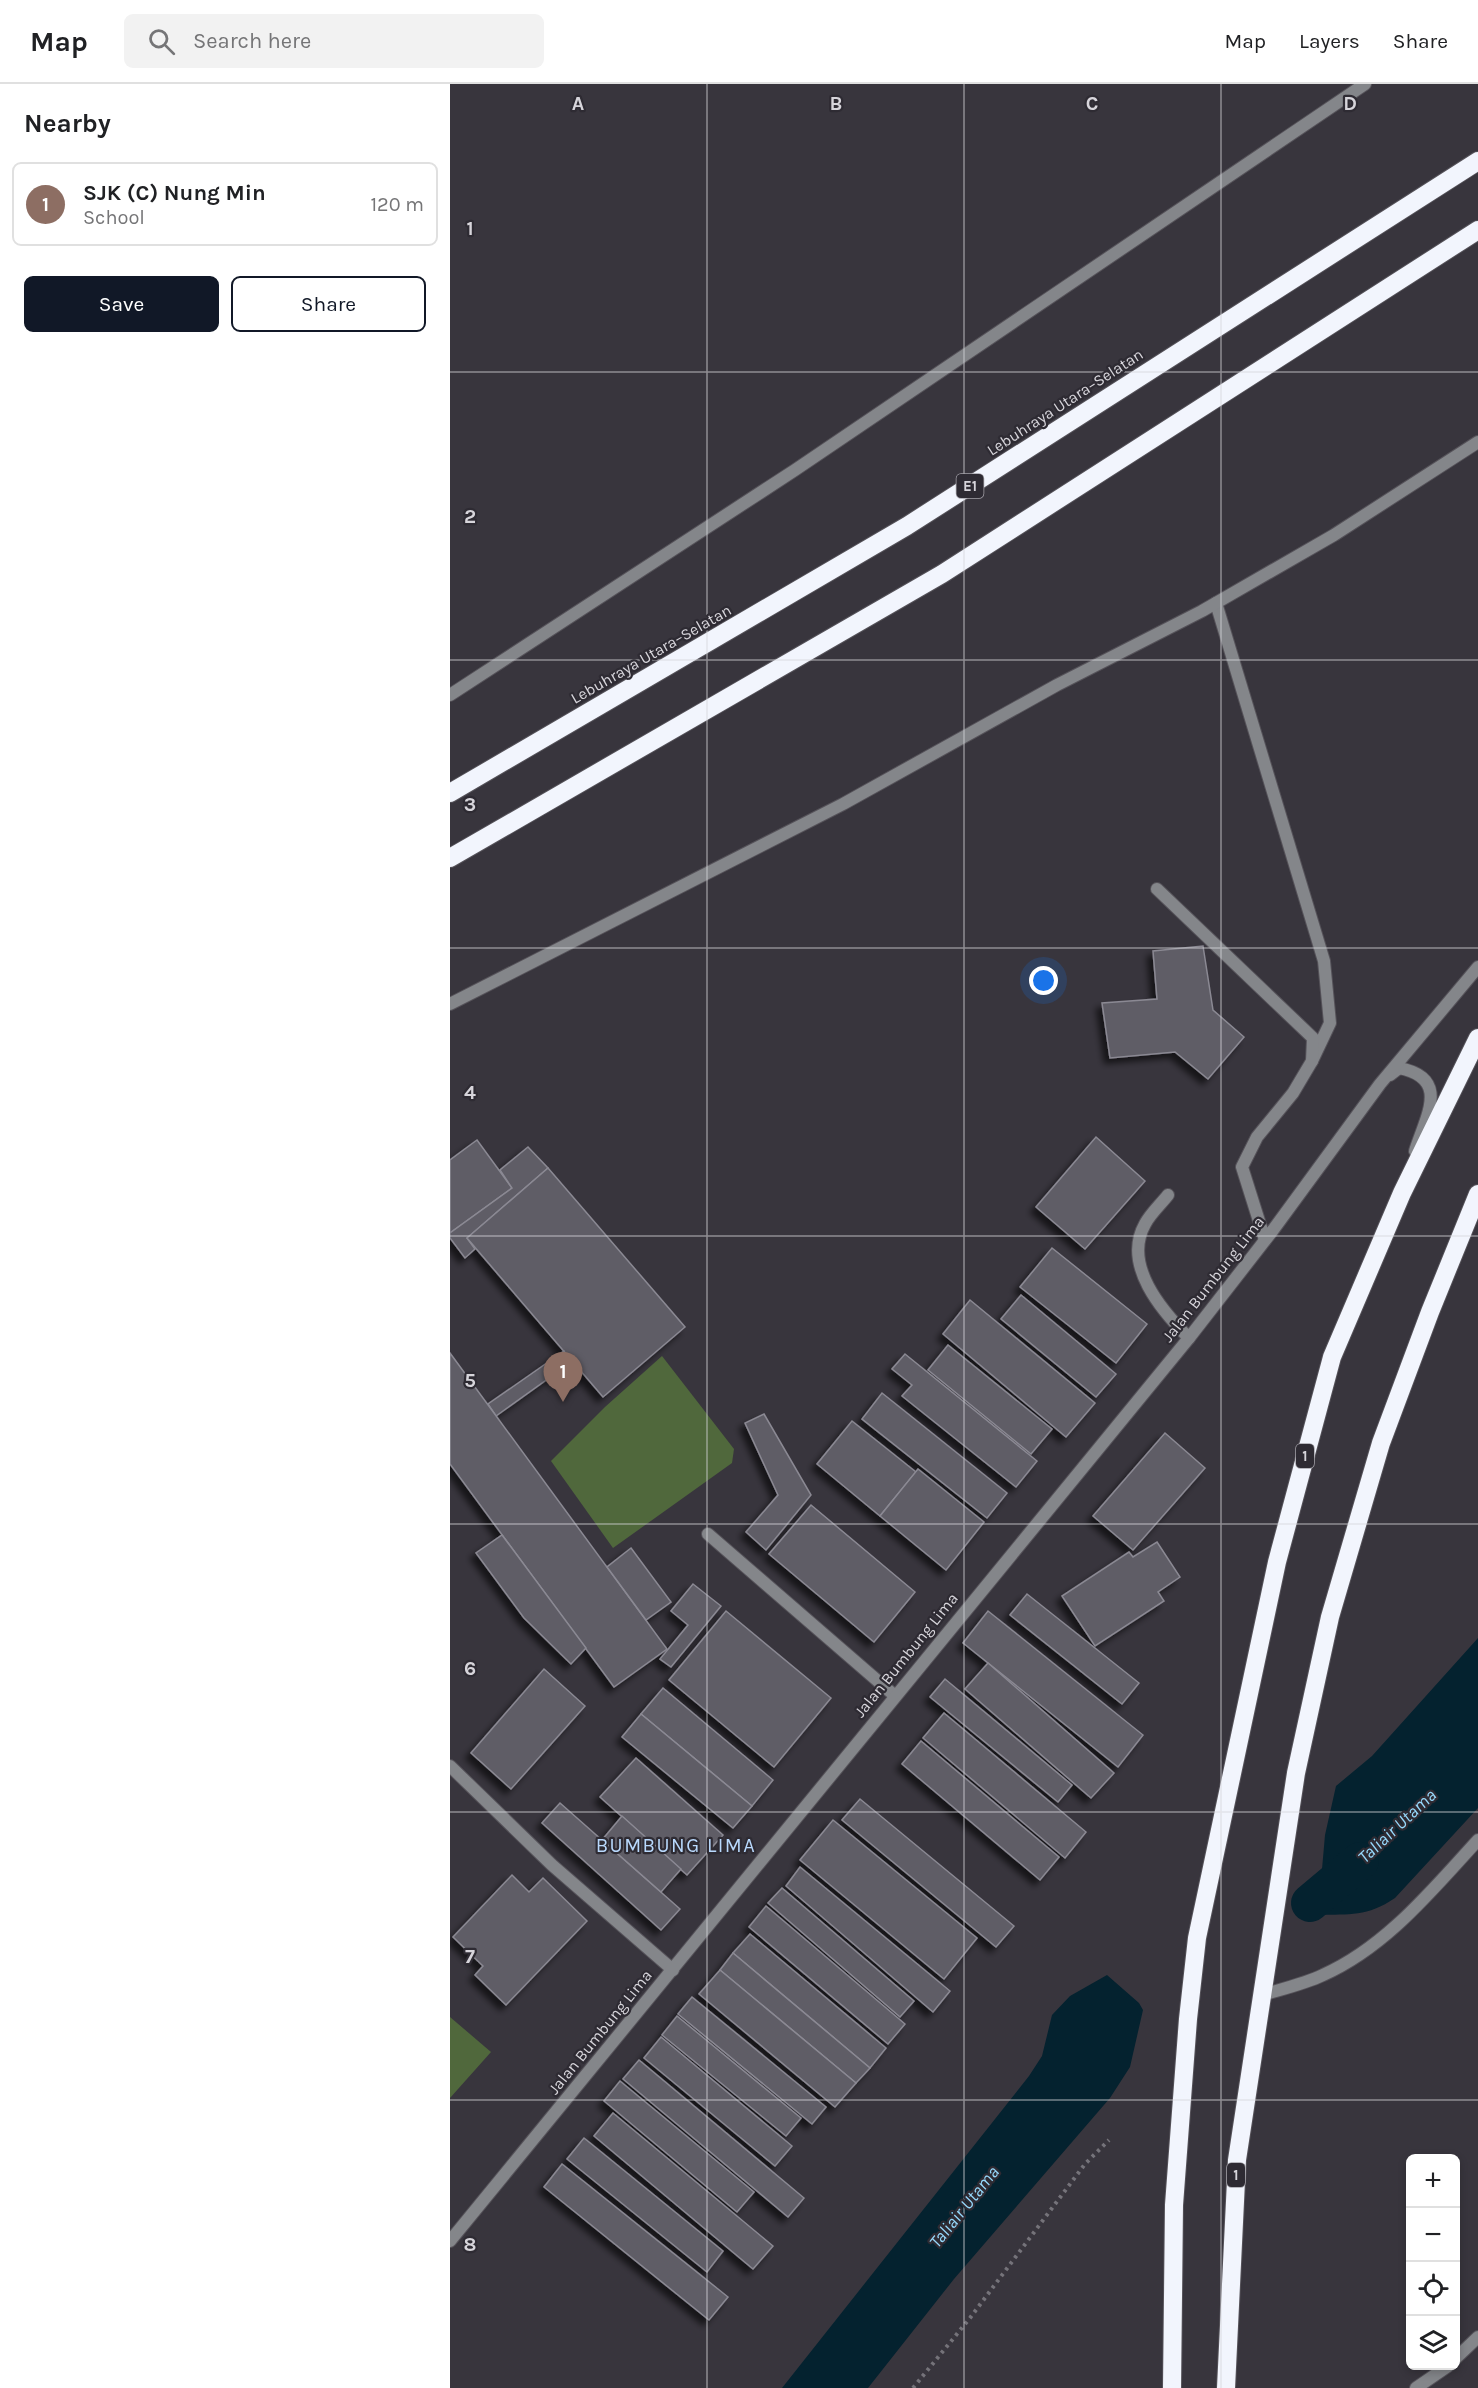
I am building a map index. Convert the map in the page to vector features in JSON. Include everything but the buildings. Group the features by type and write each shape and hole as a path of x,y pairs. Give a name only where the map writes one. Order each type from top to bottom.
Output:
{"highway":[{"name":"Lebuhraya Utara–Selatan","path":"450,793 908,526 1478,161"},
{"path":"450,858 942,574 1478,230"},
{"name":"1","path":"1172,2388 1174,2205 1188,2019 1203,1897 1277,1562 1332,1356 1402,1193 1478,1038"},
{"name":"1","path":"1226,2388 1236,2160 1296,1773 1330,1617 1381,1443 1430,1312 1478,1194"}],"street":[{"path":"450,695 785,476 1365,84"},
{"path":"450,1004 843,804 1038,695 1216,603 1334,535 1478,442"},
{"path":"1216,603 1324,961 1330,1023 1312,1061 1293,1093 1257,1137 1242,1167 1265,1240"},
{"path":"1156,889 1313,1038 1312,1061"},
{"name":"Jalan Bumbung Lima","path":"450,2241 894,1695 1189,1338 1265,1240 1380,1084 1478,967"},
{"path":"1380,1084 1399,1068 1416,1071 1429,1082 1432,1096 1402,1193"},
{"path":"1168,1195 1144,1225 1137,1256 1160,1310 1189,1338"},
{"path":"708,1534 894,1695"},
{"path":"450,1766 552,1865 672,1970"},
{"path":"1262,1995 1321,1976 1350,1961 1394,1927 1478,1839"},
{"path":"1460,2353 1478,2337"},
{"path":"1416,2388 1442,2370"}],"path":[{"path":"913,2388 970,2319 1085,2164 1109,2139"}],"green space":[{"path":"662,1356 734,1449 732,1463 613,1548 551,1461 605,1407"},
{"path":"450,2017 491,2052 450,2098"}],"water":[{"path":"1478,1638 1478,1808 1395,1898 1376,1909 1367,1911 1318,1915 1325,1835 1336,1786 1372,1756"},
{"path":"1107,1975 1139,2003 1143,2010 1130,2067 1110,2098 954,2279 868,2388 782,2388 1029,2076 1042,2056 1052,2015 1070,1996"}],"waterway":[{"name":"Taliair Utama","path":"1310,1903 1360,1861"}],"place":[{"name":"SJK (C) Nung Min","path":"563,1402"}],"district":[{"name":"BUMBUNG LIMA","path":"676,1845"}]}
